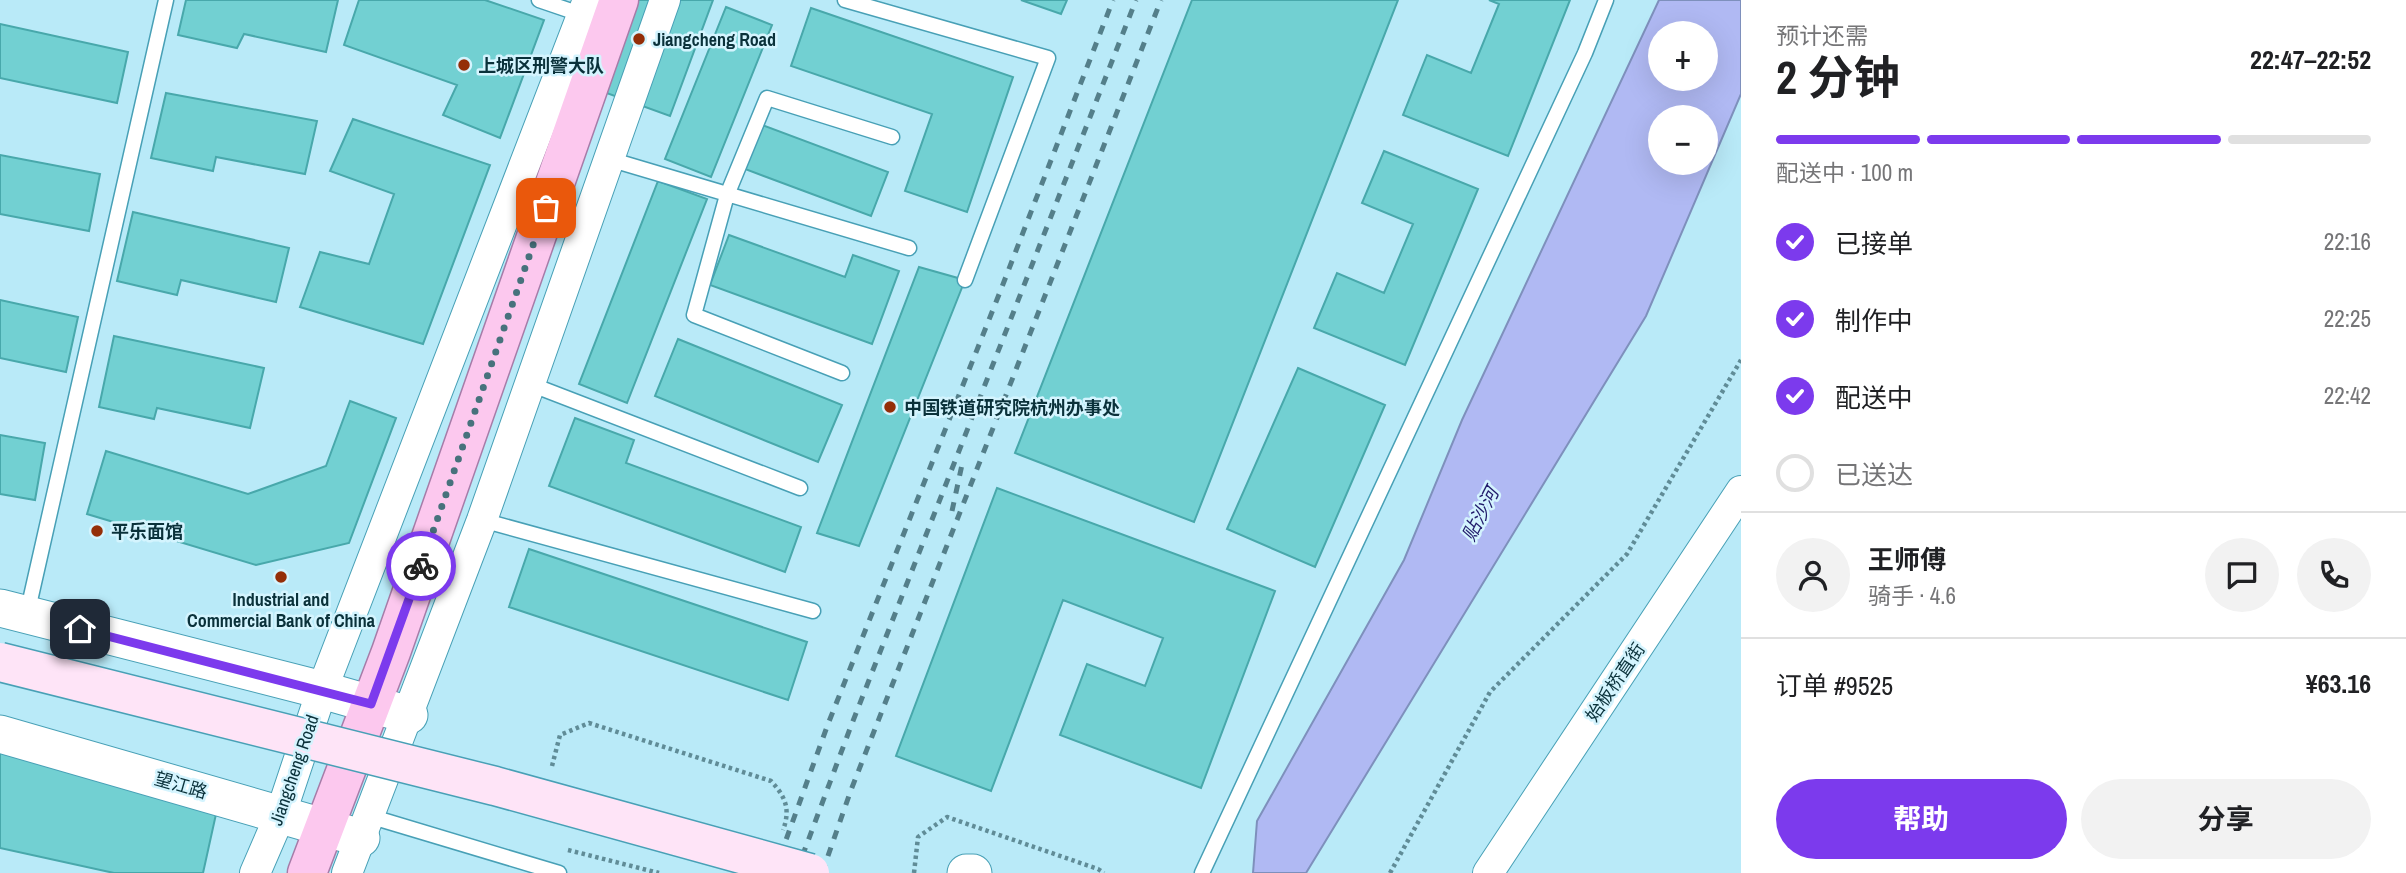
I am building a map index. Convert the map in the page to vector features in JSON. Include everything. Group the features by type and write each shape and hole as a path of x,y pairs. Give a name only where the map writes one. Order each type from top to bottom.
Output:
{"main road":[{"name":"Jiangcheng Road","path":"307,873 371,704 558,125 619,0"},
{"path":"0,662 495,786 810,873"}],"street":[{"path":"347,873 482,520 665,0"},
{"name":"Jiangcheng Road","path":"255,873 281,813 322,690 558,125 586,7"},
{"name":"始板桥直街","path":"1488,873 1741,491"},
{"path":"13,612 322,690 409,715"},
{"name":"望江路","path":"0,734 324,827 365,827"},
{"path":"966,873 973,873"}],"lane":[{"path":"13,612 166,0"},
{"path":"538,0 586,7"},
{"path":"845,0 1048,58 965,280"},
{"path":"1202,873 1579,66 1606,0"},
{"path":"842,373 694,315 727,195 767,98 892,138"},
{"path":"610,159 909,247"},
{"path":"530,384 800,488"},
{"path":"482,520 813,611"},
{"path":"365,827 559,873"}],"path":[{"path":"1390,873 1490,692 1627,554 1741,360"},
{"path":"552,769 560,735 589,723 771,781 785,797 786,823 781,835"},
{"path":"914,873 918,836 947,817 1104,873"}],"water":[{"name":"贴沙河","path":"1659,0 1741,0 1741,94 1718,148 1718,105 1648,105 1648,175 1706,175 1646,316 1306,873 1253,873 1257,821 1404,560 1462,420 1648,23 1648,91 1718,91 1718,21 1649,21"}],"building":[{"path":"186,0 338,0 326,52 244,34 237,48 178,35"},
{"name":"上城区刑警大队","path":"359,0 485,0 544,20 500,138 443,115 457,85 344,45"},
{"name":"Jiangcheng Road","path":"593,0 713,0 670,116 565,78"},
{"path":"1021,0 1067,0 1061,14"},
{"path":"1192,0 1398,0 1194,522 1015,453"},
{"path":"1489,0 1570,0 1508,156 1403,115 1427,55 1471,73 1499,4"},
{"path":"726,7 772,25 711,177 665,159"},
{"path":"811,8 1013,77 967,212 905,191 932,114 791,66"},
{"path":"0,24 128,52 117,103 0,78"},
{"path":"166,93 317,121 305,174 216,157 213,171 151,158"},
{"path":"353,119 490,165 423,344 300,307 320,252 369,264 394,194 330,171"},
{"path":"762,125 888,172 871,216 745,169"},
{"path":"1384,151 1478,189 1405,365 1314,328 1337,273 1384,293 1413,224 1362,203"},
{"path":"0,155 100,174 89,231 0,214"},
{"path":"658,181 707,199 627,403 579,384"},
{"path":"133,212 289,248 276,302 181,280 177,295 117,281"},
{"path":"729,235 845,277 853,255 899,271 872,344 710,285"},
{"name":"中国铁道研究院杭州办事处","path":"919,267 965,280 859,546 817,533"},
{"path":"0,300 78,317 66,372 0,358"},
{"path":"114,336 264,368 250,428 157,408 154,419 99,407"},
{"path":"678,339 842,405 818,462 655,396"},
{"path":"1298,368 1385,405 1315,567 1227,529"},
{"path":"350,401 396,418 349,543 256,565 87,514 106,451 248,494 326,466"},
{"path":"575,418 634,440 626,463 801,527 785,572 549,486"},
{"path":"0,435 45,443 35,500 0,494"},
{"path":"997,488 1275,591 1201,788 1060,735 1087,664 1145,686 1163,638 1063,600 991,791 896,756"},
{"path":"529,549 807,642 788,700 509,607"},
{"path":"0,747 220,796 203,873 114,873 0,848"}],"railway":[{"path":"774,873 828,724 1113,0"},
{"path":"796,873 1136,0"},
{"path":"822,873 851,790 1161,0"},
{"path":"952,511 963,460"}],"way so far":[{"path":"421,566 546,208"}],"place":[{"name":"Jiangcheng Road","path":"639,39"},
{"name":"上城区刑警大队","path":"464,65"},
{"name":"中国铁道研究院杭州办事处","path":"890,407"},
{"name":"平乐面馆","path":"97,531"},
{"name":"Industrial and Commercial Bank of China","path":"281,577"}],"route":[{"path":"80,629 371,704 421,566"}]}
